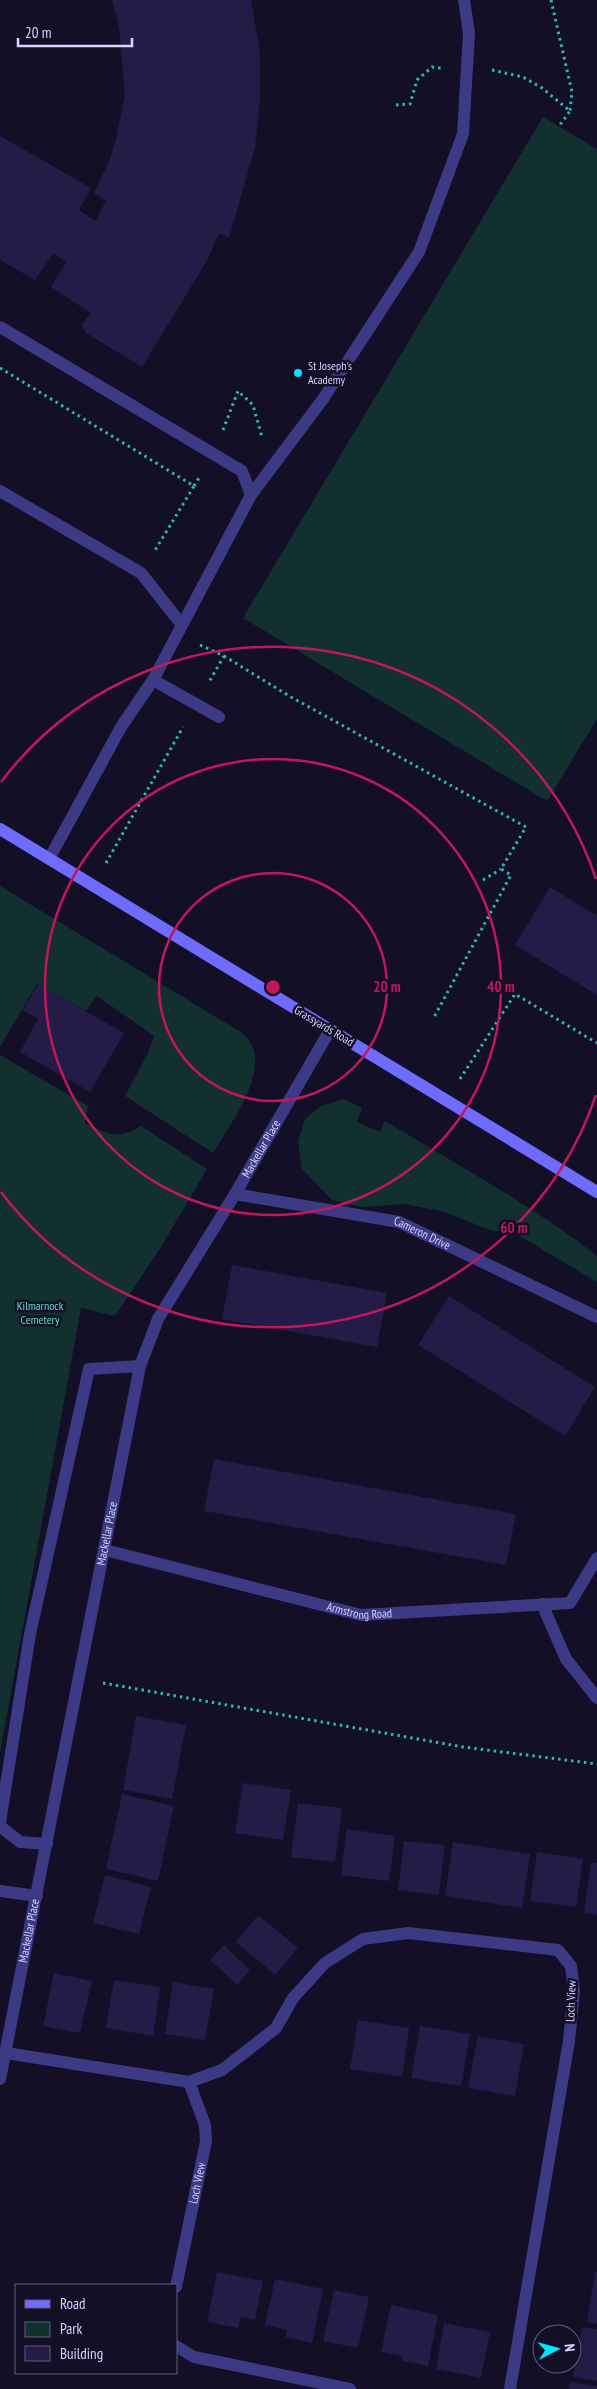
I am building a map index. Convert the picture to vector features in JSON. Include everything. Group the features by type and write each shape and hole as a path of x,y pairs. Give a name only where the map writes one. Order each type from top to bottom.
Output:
{"main road":[{"name":"Grassyards Road","path":"0,829 597,1192"}],"street":[{"path":"49,859 121,727 154,680 179,629 251,495 323,399 419,252 463,134 469,33 464,0"},
{"path":"0,327 242,471 251,495"},
{"path":"0,491 141,574 179,629"},
{"path":"154,680 219,717"},
{"name":"Mackellar Place","path":"1,2075 140,1366 158,1319 235,1194 330,1030"},
{"name":"Cameron Drive","path":"235,1194 399,1222 597,1317"},
{"path":"0,1822 30,1634 89,1369 140,1366"},
{"name":"Armstrong Road","path":"105,1550 361,1615 570,1603 597,1558"},
{"path":"542,1604 566,1659 597,1698"},
{"path":"0,1826 20,1842 47,1844"},
{"path":"0,1891 37,1896"},
{"name":"Loch View","path":"6,2053 189,2082 222,2070 276,2028 293,1998 325,1963 363,1939 408,1933 558,1950 572,1966 574,1991 569,2041 510,2389"},
{"name":"Loch View","path":"176,2284 206,2140 205,2125 189,2082"},
{"path":"178,2347 194,2357 350,2389"}],"path":[{"path":"551,0 572,92 570,111 559,126"},
{"path":"396,105 410,104 417,80 432,67 489,70 523,77 542,88 570,111"},
{"path":"0,368 194,486"},
{"path":"141,574 214,454 238,391 253,405 262,438 282,453"},
{"path":"179,629 291,697 526,827 501,869 484,880"},
{"path":"93,886 224,656"},
{"path":"433,1019 511,875 501,869"},
{"path":"446,1100 515,994 597,1043"},
{"path":"80,1679 463,1747 597,1764"}],"green space":[{"path":"543,117 597,149 597,719 547,801 243,618"},
{"path":"0,886 239,1031 248,1039 255,1055 251,1084 237,1114 213,1153 125,1096 148,1053 154,1036 97,996 86,1011 37,984 0,1047"},
{"name":"Kilmarnock Cemetery","path":"0,1055 88,1106 85,1123 107,1133 119,1135 141,1126 207,1169 161,1247 115,1316 81,1308 0,1753"},
{"path":"344,1099 362,1108 357,1122 380,1132 385,1121 520,1202 572,1237 597,1256 597,1282 513,1232 493,1231 441,1211 404,1204 362,1207 332,1200 302,1169 298,1141 305,1119 321,1106"}],"building":[{"path":"112,0 251,0 260,53 260,100 255,147 229,238 219,233 208,259 142,367 86,333 81,325 91,313 51,287 66,262 53,254 35,280 0,260 0,136 91,188 79,210 95,221 106,201 94,193 110,159 125,94 119,28"},
{"path":"550,887 597,916 597,995 515,945"},
{"path":"38,984 124,1033 90,1092 20,1052 38,1019 23,1010"},
{"path":"232,1265 387,1293 377,1347 222,1319"},
{"path":"449,1296 595,1387 565,1436 418,1345"},
{"path":"214,1459 516,1514 506,1565 204,1511"},
{"path":"136,1716 186,1725 172,1799 123,1790"},
{"path":"243,1783 291,1790 283,1840 235,1833"},
{"path":"122,1794 174,1806 158,1881 106,1869"},
{"path":"298,1803 342,1808 335,1862 291,1857"},
{"path":"347,1829 395,1836 389,1881 341,1875"},
{"path":"404,1841 445,1845 439,1895 398,1890"},
{"path":"453,1842 530,1854 522,1908 445,1896"},
{"path":"537,1852 583,1859 576,1907 530,1901"},
{"path":"591,1862 597,1863 597,1915 584,1913"},
{"path":"105,1875 151,1887 139,1934 93,1923"},
{"path":"258,1915 298,1948 275,1975 236,1942"},
{"path":"224,1945 250,1970 237,1985 210,1960"},
{"path":"54,1973 92,1981 80,2033 43,2026"},
{"path":"114,1980 160,1987 153,2036 106,2028"},
{"path":"173,1982 214,1989 205,2040 165,2034"},
{"path":"358,2020 409,2028 402,2077 350,2069"},
{"path":"420,2026 470,2034 461,2086 411,2078"},
{"path":"478,2036 524,2044 515,2096 468,2088"},
{"path":"595,2271 597,2272 597,2324 587,2322"},
{"path":"217,2272 263,2281 255,2320 241,2317 238,2328 207,2322"},
{"path":"275,2279 323,2289 312,2343 285,2337 287,2330 265,2325"},
{"path":"334,2290 369,2297 358,2348 323,2341"},
{"path":"391,2305 438,2315 428,2366 402,2361 403,2356 381,2352"},
{"path":"444,2323 490,2332 481,2378 436,2369"},
{"path":"582,2327 597,2329 597,2381 573,2377 574,2374 582,2374"},
{"path":"570,2382 597,2386 597,2389 569,2389"}],"place":[{"name":"St Joseph's Academy","path":"298,373"}]}
